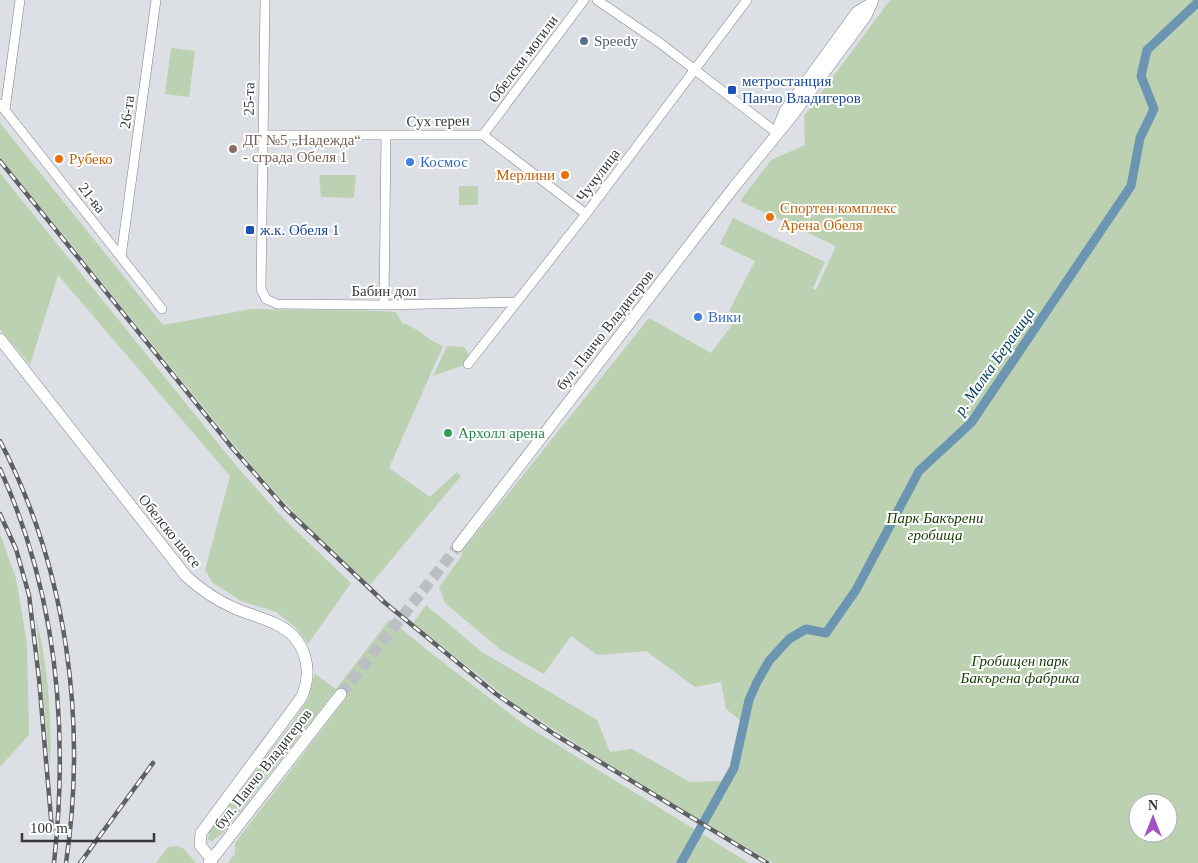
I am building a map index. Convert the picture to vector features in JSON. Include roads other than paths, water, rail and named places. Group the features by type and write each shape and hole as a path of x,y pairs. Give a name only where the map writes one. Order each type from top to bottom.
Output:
{"street":[{"path":"2,107 20,0"},
{"name":"26-та","path":"121,257 156,0"},
{"name":"25-та","path":"261,289 265,0"},
{"name":"Обелски могили","path":"483,134 584,0"},
{"path":"598,0 694,69 776,133"},
{"name":"Чучулица","path":"468,364 586,214 746,0"},
{"name":"бул. Панчо Владигеров","path":"458,546 776,133 792,116 866,16 871,2"},
{"name":"21-ва","path":"2,107 162,309"},
{"name":"Сух герен","path":"263,135 483,134 586,214"},
{"path":"384,305 386,135"},
{"name":"Бабин дол","path":"261,289 266,299 277,304 384,305 516,302"},
{"name":"Обелско шосе","path":"0,339 186,576 212,597 279,626 297,640 305,654 308,677 301,698 201,833 200,845 210,861"},
{"name":"бул. Панчо Владигеров","path":"210,861 342,694"}],"waterway":[{"name":"р. Малка Беравица","path":"681,863 734,768 749,700 769,661 789,639 806,629 826,633 856,590 919,471 971,423 1131,186 1140,138 1154,109 1141,76 1147,50 1198,2"}],"tunnel":[{"path":"341,694 458,546"}],"railway":[{"path":"0,161 234,450 286,509 384,602 496,694 554,734 767,863"},
{"path":"0,441 23,490 42,541 56,593 66,647 72,701 74,755 72,809 66,863"},
{"path":"0,469 19,516 35,564 54,662 59,712 60,762 54,863"},
{"path":"0,514 16,549 29,595 39,679 52,830"},
{"path":"80,863 153,763"}],"place":[{"name":"Speedy","path":"584,41"},
{"name":"метростанция Панчо Владигеров","path":"732,90"},
{"name":"ДГ №5 „Надежда“ - сграда Обеля 1","path":"233,149"},
{"name":"Рубеко","path":"59,159"},
{"name":"Космос","path":"410,162"},
{"name":"Мерлини","path":"565,175"},
{"name":"Спортен комплекс Арена Обеля","path":"770,217"},
{"name":"ж.к. Обеля 1","path":"250,230"},
{"name":"Вики","path":"698,317"},
{"name":"Архолл арена","path":"448,433"}],"park label":[{"name":"Парк Бакърени гробища","path":"935,526"},
{"name":"Гробищен парк Бакърена фабрика","path":"1020,670"}]}
